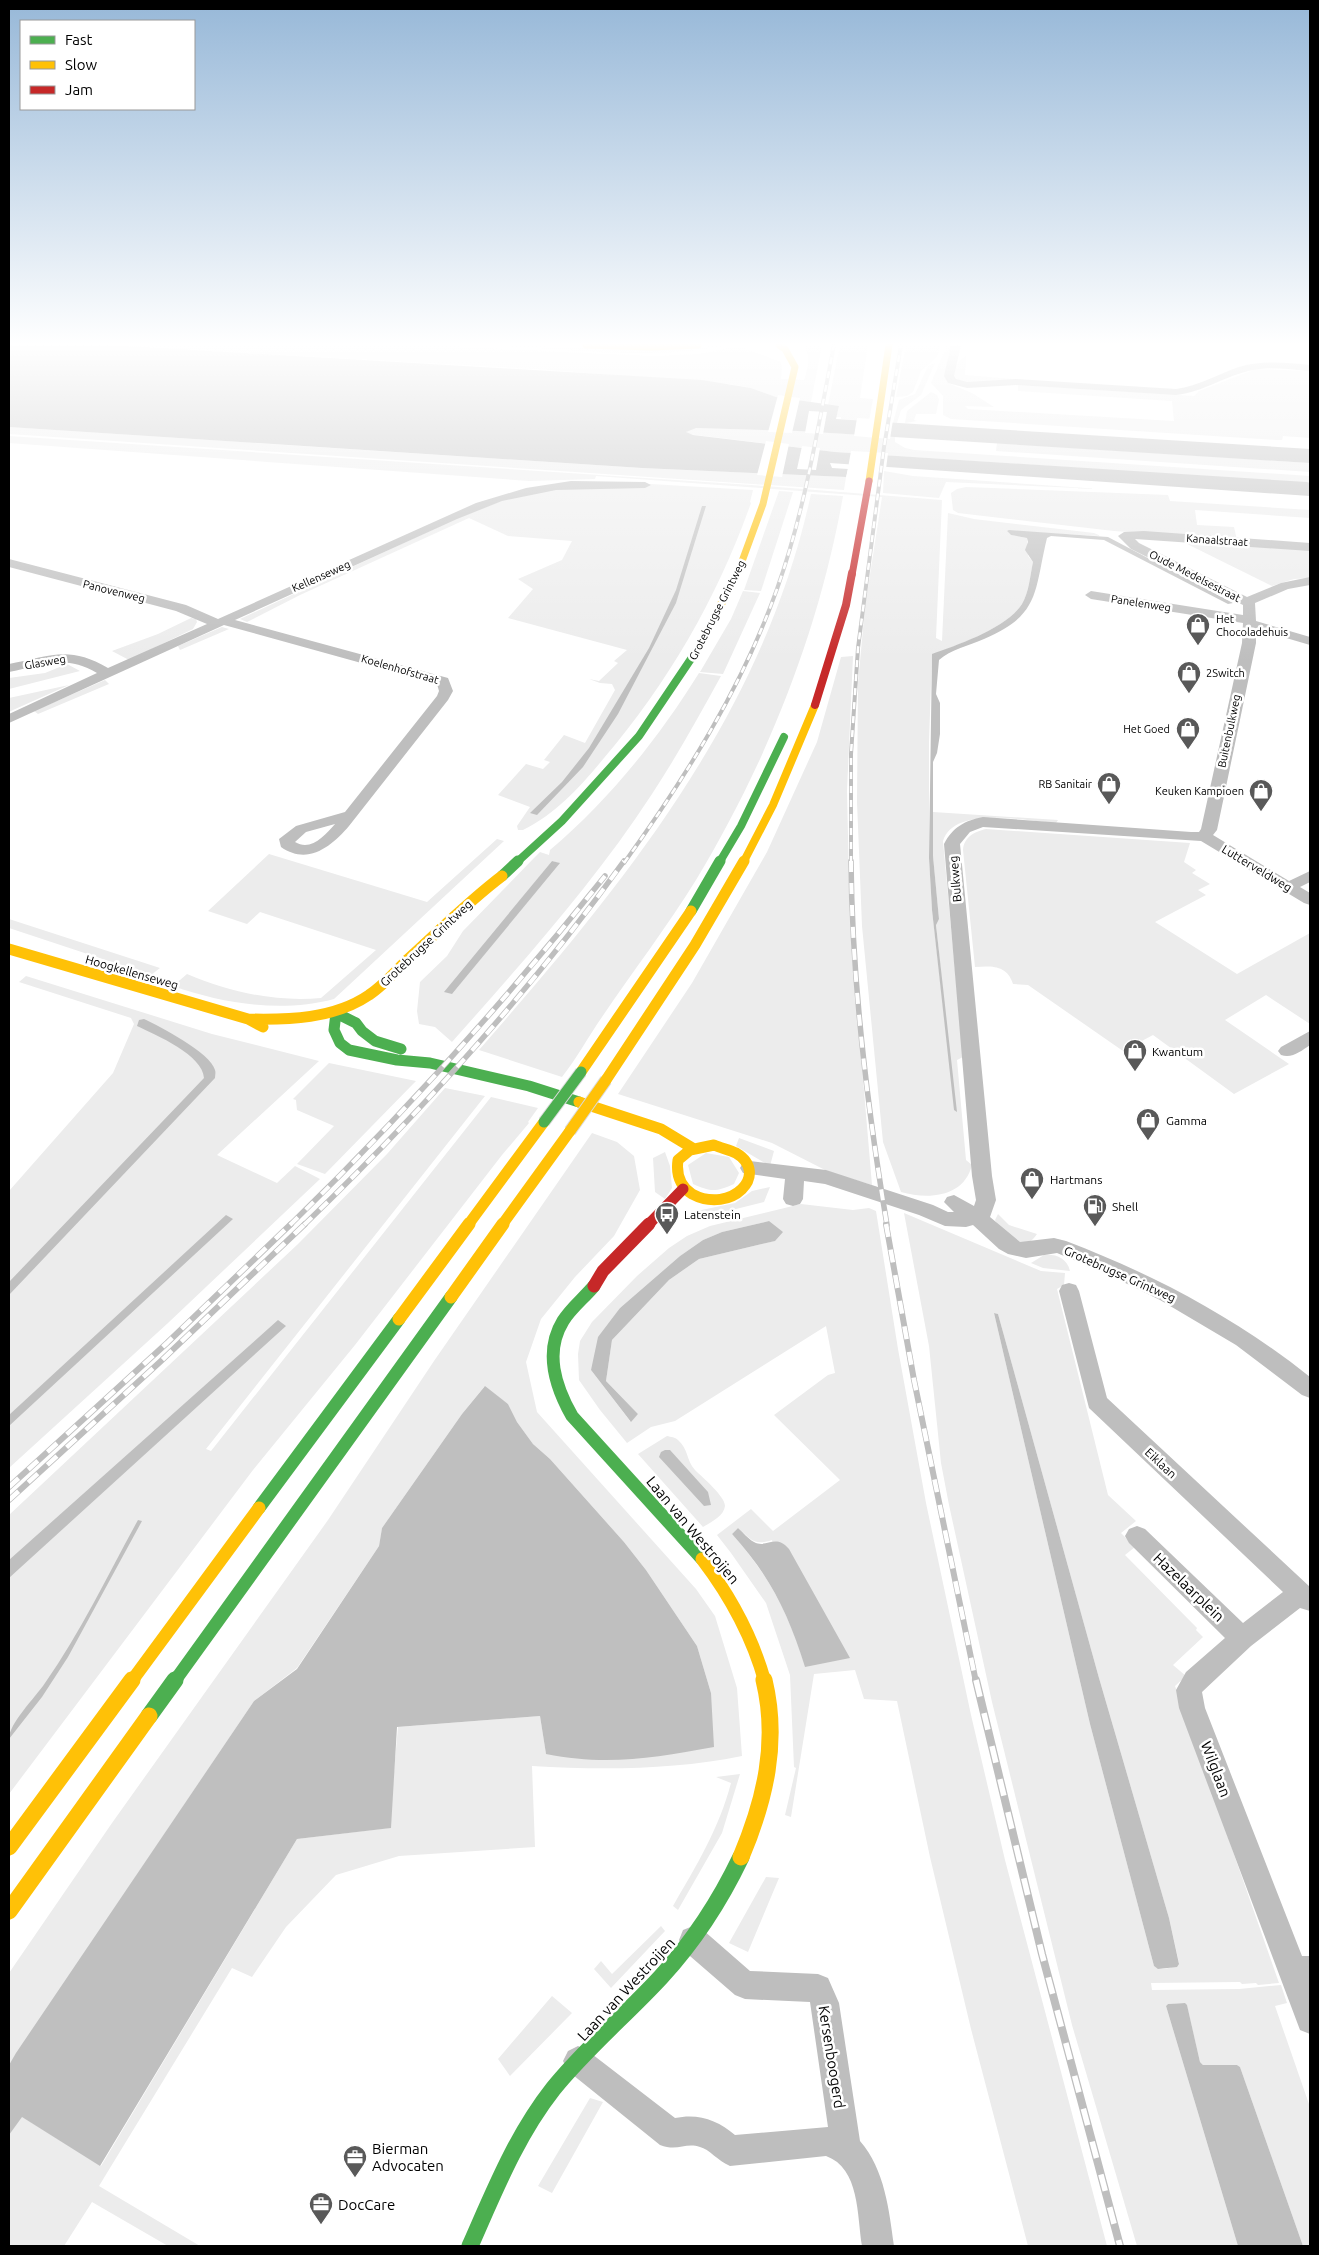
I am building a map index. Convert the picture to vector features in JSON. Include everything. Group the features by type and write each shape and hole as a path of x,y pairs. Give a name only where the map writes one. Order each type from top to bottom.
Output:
{"main road":[{"name":"Grotebrugse Grintweg","path":"336,1013 370,995 471,900 512,867 562,821 639,736 692,660 714,622 748,550 775,450"},
{"path":"9,1911 570,1131 680,972 708,928 742,868 785,783 805,736 836,641 853,569 872,450"},
{"path":"9,1848 581,1072 693,912 746,818 787,729"},
{"name":"Grotebrugse Grintweg","path":"461,926 512,867"},
{"name":"Hoogkellenseweg","path":"9,949 248,1020 273,1030"},
{"path":"329,1031 336,1013 356,1023 362,1031 375,1040 406,1050 430,1063"},
{"name":"Hoogkellenseweg","path":"248,1020 302,1020 336,1013"},
{"path":"329,1031 356,1023 367,1017"},
{"path":"329,1031 340,1043 350,1050 397,1060 430,1063 529,1086 662,1129 694,1149"},
{"path":"638,1122 654,1139"},
{"path":"714,1145 732,1149 744,1158 749,1175 742,1190 732,1196 711,1200 697,1197 683,1189 676,1174 680,1159 694,1149 714,1145"},
{"path":"668,1150 680,1159"},
{"name":"Laan van Westroijen","path":"470,2246 528,2125 555,2086 640,2001 693,1940 714,1907 745,1850 757,1819 769,1766 770,1736 767,1702 759,1662 746,1627 730,1595 708,1566 572,1416 562,1402 551,1369 551,1357 558,1334 570,1312 596,1286 603,1271 683,1189"},
{"path":"688,1206 697,1197"},
{"name":"Laan van Westroijen","path":"596,1286 614,1278"}],"street":[{"name":"Kellenseweg","path":"9,719 453,516 507,496 558,486 645,485"},
{"name":"Kanaalstraat","path":"1124,536 1144,535 1310,547"},
{"name":"Oude Medelsestraat","path":"1124,536 1134,546 1249,603 1250,622"},
{"name":"Panovenweg","path":"9,563 180,608 220,622"},
{"path":"1249,603 1252,599 1285,586 1310,581"},
{"name":"Panelenweg","path":"1091,595 1250,622"},
{"name":"Koelenhofstraat","path":"220,622 443,681 446,691 443,697 350,816"},
{"path":"1250,622 1310,641"},
{"name":"Buitenbulkweg","path":"1204,836 1209,830 1249,643 1250,622"},
{"name":"Glasweg","path":"9,668 73,658 86,661 108,674"},
{"name":"Bulkweg","path":"975,1217 982,1213 986,1200 982,1176 952,844 957,833 964,827 983,822 1192,837 1204,836"},
{"name":"Lutterveldweg","path":"1204,836 1310,900"},
{"path":"1289,887 1310,876"},
{"path":"1287,1051 1310,1037"},
{"path":"749,1175 794,1186 845,1184"},
{"path":"926,1210 954,1202 969,1193 982,1176"},
{"path":"794,1186 826,1177 926,1210 945,1219 954,1221 975,1217"},
{"name":"Grotebrugse Grintweg","path":"954,1202 988,1226 1001,1240 1013,1248 1021,1250 1043,1245 1059,1246 1151,1285 1190,1305 1269,1356 1310,1389"},
{"name":"Eiklaan","path":"1069,1291 1097,1402 1305,1597"},
{"name":"Hazelaarplein","path":"1136,1536 1242,1638"},
{"name":"Wilglaan","path":"1302,1970 1192,1708 1189,1690 1195,1680 1242,1638 1305,1597"},
{"name":"Kersenboogerd","path":"693,1940 745,1985 818,1988 825,2003 846,2148 857,2161 868,2184 878,2246"},
{"path":"1302,1970 1310,2020"},
{"path":"578,2061 671,2134 691,2129 716,2137 730,2151 826,2141 846,2148"}],"shaded area":[{"path":"108,450 225,450 751,485 942,500 936,638 942,641 948,513 974,519 1094,533 1101,536 1007,531 1011,535 1027,538 1028,556 1033,562 1028,589 1022,604 1015,613 994,628 968,641 932,655 929,742 929,858 932,910 955,1111 936,924 939,919 933,856 933,812 1058,820 1056,823 1011,818 976,819 961,823 950,830 943,841 963,1057 957,1060 966,1160 972,1165 968,1176 953,1190 944,1194 923,1196 901,1192 883,1142 862,926 857,802 858,683 865,607 882,497 596,476 595,479 529,481"},
{"path":"251,450 367,450 641,468 846,477 844,490"},
{"path":"368,450 820,450 1307,482 1310,483 1310,496 830,463 832,468 848,469 846,477 642,468"},
{"path":"820,450 918,450 1310,476 1310,483"},
{"path":"1106,450 1310,450 1310,463"},
{"path":"1110,450 1310,463 1310,472 996,451"},
{"path":"884,471 913,476 1100,489 946,482 939,498 883,493"},
{"path":"633,483 753,490 751,503 738,538 707,605 690,637 650,699 628,729 577,789 557,808 523,830 518,830 517,826 530,807 498,795 526,764 543,769 550,762 544,760 564,735 585,743 615,690 612,684 600,683 589,679 599,681 618,663 614,661 627,650 508,618 533,589 518,579 562,560 572,541 508,536 469,518 300,595 247,622 240,619 462,516 527,491"},
{"path":"966,487 1168,495 1170,501 1310,510 1310,518 1195,510 1197,525 1234,527 1237,540 1114,531 958,513 953,510 951,493"},
{"path":"779,491 793,492 761,591 744,590"},
{"path":"811,494 843,496 833,547 820,597 805,646 767,743 746,789 696,880 562,1077 479,1050 533,988 635,859 681,793 723,723 759,651 789,575"},
{"path":"702,506 706,506 676,603 618,714 583,767 537,815 530,813 562,782 589,748 649,648 676,590"},
{"path":"1007,531 1108,537 1233,603 1228,604 1104,540 1051,536 1047,538 1036,587 1026,610 1016,621 1003,630 954,651 939,660 936,694 940,703 940,734 937,753 933,762 933,856 939,919 936,925 957,1112 954,1110 932,910 929,858 932,654 968,641 994,628 1015,613 1022,604 1028,589 1033,562 1025,550 1028,542 1027,538 1011,535"},
{"path":"1181,541 1310,550 1310,578 1294,579 1272,586"},
{"path":"743,591 760,593 723,674 700,672 731,619"},
{"path":"191,618 196,619 197,622 193,629 129,660 112,651 158,634"},
{"path":"222,627 229,629 180,650 178,646"},
{"path":"853,656 847,791 850,926 872,1185 829,1172 772,1143 618,1094 692,983 767,852 817,742 841,657"},
{"path":"67,664 80,671 9,689 9,678 45,673"},
{"path":"699,673 721,676 670,765 630,827 582,891 505,982 452,1042 435,1027 419,1024 417,1011 420,982 447,956 463,931 540,852 549,855 550,850 592,811 631,768 683,698","holes":["552,861 559,863 452,994 492,935"]},
{"path":"105,680 109,684 38,714 34,711"},
{"path":"69,685 13,710 9,712 9,698"},
{"path":"986,829 1190,843 1184,862 1196,870 1192,873 1210,884 1198,890 1206,895 1155,922 1237,974 1310,933 1310,1024 1266,995 1225,1020 1289,1064 1234,1094 1153,1035 1123,1051 1028,985 1013,984 1007,973 1003,970 993,967 975,967 963,850 965,842 970,836"},
{"path":"497,839 504,841 334,999 314,1003 274,1006 212,998 173,986 187,974 219,986 252,994 286,998 321,998 376,950 260,912 247,924 208,911 269,854 427,902"},
{"path":"552,861 560,863 452,994 444,992"},
{"path":"9,919 160,968 151,975 9,928"},
{"path":"26,976 212,1034 319,1061 217,1155 277,1183 295,1166 320,1179 168,1323 9,1468 9,1191 113,1073 134,1024 131,1018 19,982"},
{"path":"144,1019 195,1048 211,1063 215,1070 215,1078 9,1295 9,1282 204,1078 202,1070 196,1061 187,1054 166,1040 137,1026 139,1020"},
{"path":"329,1063 416,1081 325,1174 297,1164 334,1126 297,1110 296,1100 293,1099"},
{"path":"445,1088 485,1096 206,1449 211,1451 491,1097 538,1108 529,1123 502,1155 355,1345 253,1470 9,1794 9,1515 298,1244 387,1154"},
{"path":"592,1133 617,1142 634,1156 640,1190 614,1236 575,1277 541,1319 526,1362 537,1412 696,1589 715,1616 737,1688 742,1756 690,1764 637,1768 532,1766 535,1847 399,1856 336,1875 286,1927 252,1977 232,1968 99,2186 200,2246 168,2246 92,2202 64,2246 9,2246 9,2135 21,2116 101,2166 297,1839 389,1828 398,1727 540,1716 546,1754 711,1693 697,1646 646,1570 624,1542 550,1459 533,1444 517,1422 508,1404 484,1387 462,1414 382,1528 379,1546 297,1668 254,1701 9,2065 9,1973 112,1823 328,1520 434,1361"},
{"path":"739,1138 774,1151 770,1166 736,1146"},
{"path":"665,1152 670,1166 672,1188 665,1199 655,1192 653,1158"},
{"path":"706,1153 729,1157 739,1173 734,1184 714,1190 693,1184 688,1165"},
{"path":"770,1187 764,1202 704,1217 692,1212 735,1203 752,1191"},
{"path":"801,1204 853,1210 869,1208 876,1211 898,1349 926,1503 971,1715 1005,1860 1107,2246 1028,2246 971,2029 930,1857 897,1701 864,1699 855,1670 814,1674 791,1817 785,1815 796,1768 794,1767 790,1675 766,1603 717,1535 751,1509 773,1531 840,1480 774,1415 828,1375 835,1373 826,1326 675,1421 651,1427 627,1443 579,1380 578,1354 580,1341 592,1322 637,1276 669,1248 687,1236 710,1226","holes":["769,1221 774,1241 699,1259 669,1280 612,1340 606,1381 638,1414 630,1421 591,1370 620,1308 680,1256 703,1240 722,1232","738,1528 754,1541 766,1542 772,1540 805,1666 792,1629 776,1596 757,1565 732,1534"]},
{"path":"904,1213 1041,1271 1065,1273 1064,1285 1057,1289 1108,1495 1136,1521 1121,1533 1135,1547 1125,1555 1197,1628 1196,1630 1203,1637 1173,1665 1186,1676 1175,1686 1279,1983 1258,1985 1256,1983 1242,1984 1240,1982 1151,1983 1152,1990 1239,1989 1281,1985 1287,2003 1275,2006 1310,2107 1310,2246 1303,2246 1240,2067 1237,2065 1203,2065 1200,2062 1187,2006 1184,2003 1168,2004 1166,2006 1238,2246 1137,2246 1072,2025 992,1702 941,1463 929,1346","holes":["994,1313 998,1314 1099,1678 1169,1918 1179,1963 1166,1969 1154,1966 1090,1724"]},
{"path":"998,1214 1009,1225 1037,1234 1026,1243 1014,1240 1003,1231 995,1220"},
{"path":"226,1215 233,1219 9,1426 9,1415"},
{"path":"769,1221 783,1232 775,1241 699,1259 669,1280 612,1340 606,1381 638,1414 631,1422 591,1370 598,1337 620,1308 680,1256 703,1240 722,1232"},
{"path":"1044,1255 1053,1255 1064,1260 1070,1271 1043,1268 1031,1263"},
{"path":"994,1313 998,1314 1099,1678 1169,1918 1179,1964 1177,1967 1158,1969 1154,1966 1090,1724"},
{"path":"278,1320 286,1326 9,1578 9,1560"},
{"path":"485,1386 508,1404 517,1422 533,1444 550,1459 624,1542 646,1570 697,1646 711,1693 714,1747 650,1757 589,1760 546,1754 540,1716 397,1727 391,1828 297,1839 100,2166 22,2117 9,2135 9,2065 16,2053 254,1701 297,1669 379,1546 382,1528 462,1414"},
{"path":"667,1436 676,1438 682,1444 692,1466 724,1502 725,1506 722,1513 703,1527 638,1454"},
{"path":"670,1450 708,1492 711,1505 704,1506 659,1457 661,1452"},
{"path":"138,1520 142,1521 68,1657 42,1697 9,1739 18,1718 45,1683 70,1644"},
{"path":"738,1528 754,1542 763,1544 779,1542 789,1549 850,1658 805,1667 792,1629 776,1596 757,1565 732,1534"},
{"path":"740,1774 722,1833 678,1910 673,1906 713,1832 731,1783 716,1777"},
{"path":"766,1877 779,1878 748,1952 729,1943"},
{"path":"661,1926 665,1931 611,1988 594,1969 601,1961 612,1974"},
{"path":"552,1996 572,2013 510,2076 498,2059"},
{"path":"1185,2003 1200,2062 1203,2065 1237,2065 1240,2067 1303,2246 1238,2246 1166,2006 1168,2004"},
{"path":"590,2098 603,2102 552,2193 538,2186"}],"pier":[{"path":"764,450 788,450 782,477 757,475"},
{"path":"801,450 820,450 816,470 797,469"},
{"path":"851,451 888,453 886,469 849,467 849,477 846,479"}],"railway":[{"path":"624,863 690,765 747,662 763,626 787,559 813,450"},
{"path":"851,861 851,754 858,648 884,450"},
{"path":"304,1225 390,1139 472,1050 551,957 624,861"},
{"path":"851,861 854,953 862,1044 873,1135 887,1225"},
{"path":"291,1224 373,1141 453,1055 530,967 605,876"},
{"path":"9,1487 167,1343 291,1224"},
{"path":"9,1500 161,1361 305,1224"},
{"path":"886,1224 914,1380 976,1682"},
{"path":"976,1680 1042,1954 1120,2246"}],"traffic: fast":[{"path":"502,876 562,821 639,736 699,647"},
{"path":"691,911 741,826 784,737"},
{"path":"336,1013 334,1030 340,1043 349,1050 397,1060 430,1063 529,1086 579,1102"},
{"path":"336,1013 356,1023 362,1031 375,1041 401,1049"},
{"path":"544,1122 581,1072"},
{"path":"594,1286 563,1321 553,1345 553,1370 560,1393 572,1416 702,1559"},
{"path":"149,1716 451,1297"},
{"path":"259,1508 399,1319"},
{"path":"470,2246 517,2145 540,2107 582,2055 646,1993 686,1948 712,1911 741,1857"}],"traffic: slow":[{"path":"699,647 743,561 763,504 776,450"},
{"path":"869,481 874,450"},
{"path":"606,1080 667,990 749,853 795,756 815,705"},
{"path":"248,1019 280,1019 311,1016 341,1009 370,995 477,895 502,876"},
{"path":"581,1072 691,911"},
{"path":"9,949 248,1019 263,1027"},
{"path":"570,1131 606,1080"},
{"path":"579,1102 661,1129 694,1149"},
{"path":"399,1319 544,1122"},
{"path":"451,1297 570,1131"},
{"path":"714,1145 737,1154 748,1165 750,1176 744,1188 733,1196 719,1201 703,1200 688,1191 678,1177 677,1169 678,1160 690,1150 714,1145"},
{"path":"9,1847 259,1508"},
{"path":"702,1559 719,1581 747,1630 765,1683 770,1710 771,1738 765,1790 741,1857"},
{"path":"9,1911 149,1716"}],"traffic: jam":[{"path":"815,705 846,605 869,481"},
{"path":"594,1286 603,1271 683,1189"}],"place":[{"name":"Het Chocoladehuis","path":"1198,646"},
{"name":"2Switch","path":"1189,694"},
{"name":"Het Goed","path":"1188,750"},
{"name":"RB Sanitair","path":"1109,805"},
{"name":"Keuken Kampioen","path":"1261,812"},
{"name":"Kwantum","path":"1135,1072"},
{"name":"Gamma","path":"1148,1141"},
{"name":"Hartmans","path":"1032,1200"},
{"name":"Shell","path":"1095,1227"},
{"name":"Latenstein","path":"667,1235"},
{"name":"Bierman Advocaten","path":"355,2178"},
{"name":"DocCare","path":"321,2225"}]}
